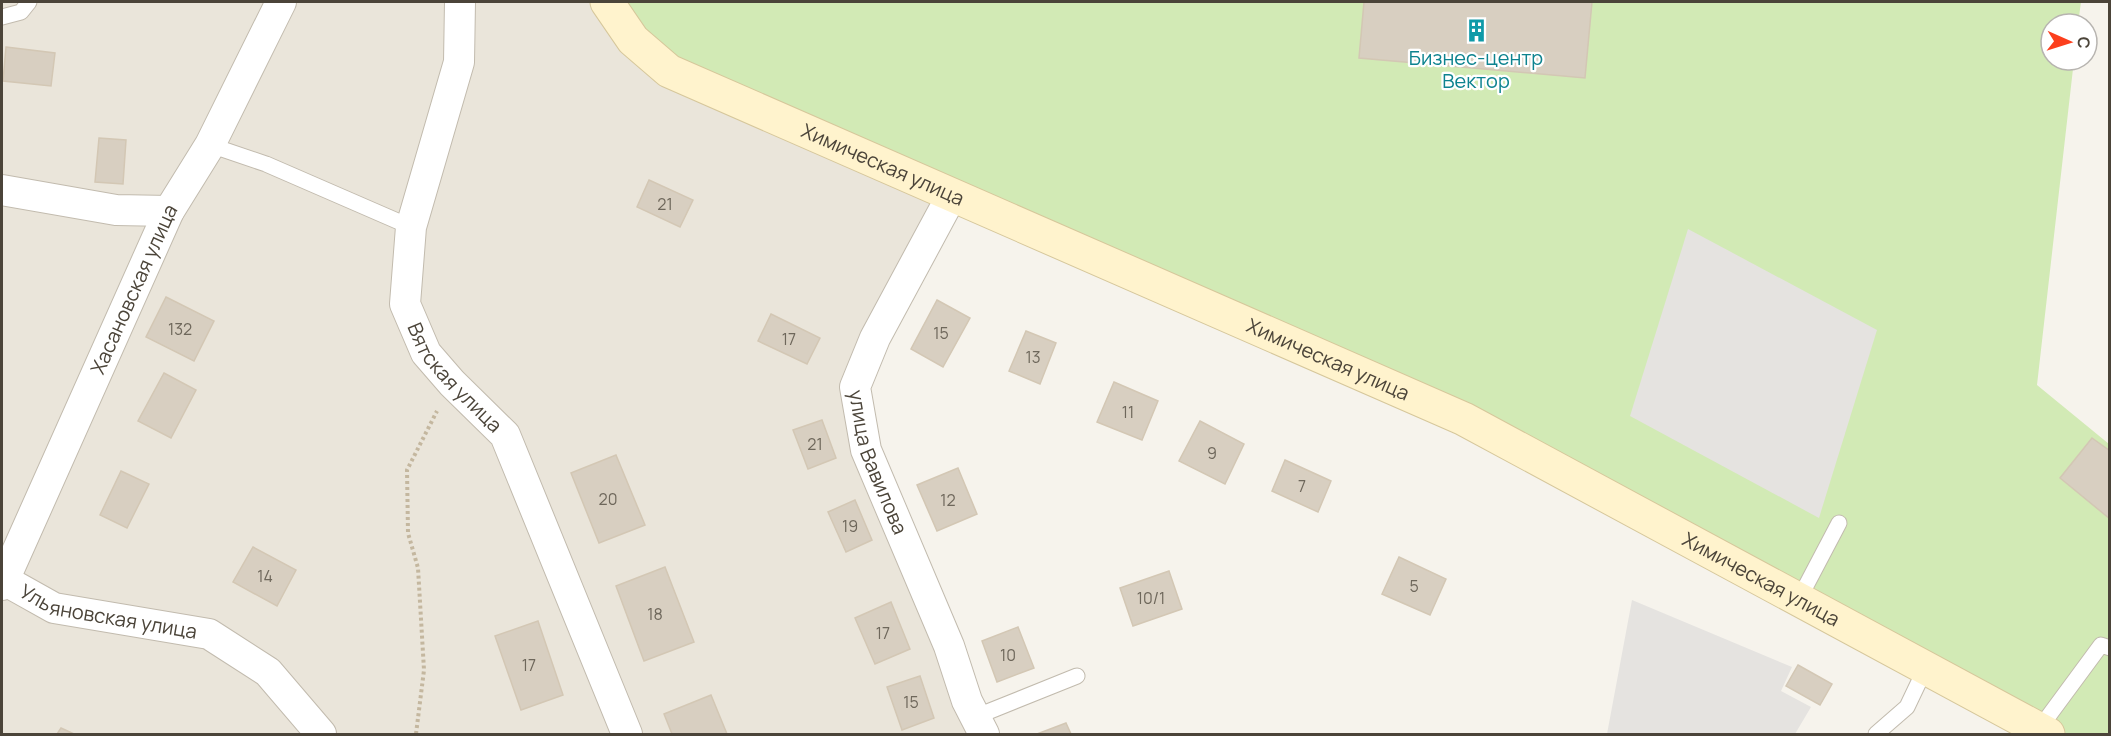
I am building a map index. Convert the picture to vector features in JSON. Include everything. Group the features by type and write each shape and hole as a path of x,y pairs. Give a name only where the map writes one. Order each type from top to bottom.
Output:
{"street":[{"name":"Хасановская улица","path":"3,582 170,212 210,145 281,2"},
{"name":"Вятская улица","path":"460,2 459,62 411,227 405,304 426,353 452,383 505,435 627,735"},
{"name":"Химическая улица","path":"607,2 633,39 669,71 1464,419 2043,732"},
{"path":"2,190 116,210 170,212"},
{"name":"улица Вавилова","path":"951,195 875,338 855,387 866,450 949,646 967,701 980,726"},
{"name":"Ульяновская улица","path":"3,582 54,608 209,634 268,672 321,735"}],"lane":[{"path":"2,17 21,12 29,2"},
{"path":"210,145 266,164 411,227"},
{"path":"1799,599 1839,523"},
{"path":"2043,732 2101,645 2109,648"},
{"path":"1876,735 1906,707 1926,667"},
{"path":"980,726 1077,676"}],"path":[{"path":"416,735 424,670 418,568 408,533 406,470 452,383"}],"shaded area":[{"path":"2,2 607,2 952,195 855,387 984,734 2,734"},
{"path":"1688,229 1877,330 1819,518 1630,416"},
{"path":"1632,600 1792,667 1781,691 1811,707 1795,734 1607,734"}],"green space":[{"path":"607,2 2081,2 2080,12 2039,12 2039,72 2073,72 2037,385 2109,444 2109,734 2048,734 1464,419 669,71"}],"building":[{"name":"Бизнес-центр Вектор","path":"1364,2 1592,2 1585,78 1359,58"},
{"path":"6,47 55,53 51,86 3,81"},
{"path":"99,138 126,140 123,184 95,182"},
{"path":"649,180 693,200 680,227 637,207"},
{"path":"166,297 214,321 194,361 146,337"},
{"path":"937,300 970,318 943,367 911,349"},
{"path":"771,314 820,338 807,364 758,341"},
{"path":"1026,331 1056,343 1040,384 1009,371"},
{"path":"164,373 196,390 171,438 138,421"},
{"path":"1114,382 1158,401 1142,440 1097,422"},
{"path":"822,420 836,458 808,469 793,430"},
{"path":"1200,421 1244,444 1225,484 1179,461"},
{"path":"2092,438 2110,451 2110,519 2060,478"},
{"path":"616,455 645,525 599,543 571,473"},
{"path":"1285,460 1331,481 1318,512 1272,491"},
{"path":"958,468 977,514 937,531 917,485"},
{"path":"121,471 149,484 127,528 100,515"},
{"path":"855,500 872,540 846,552 828,512"},
{"path":"253,547 296,570 277,606 233,582"},
{"path":"1399,557 1446,579 1430,615 1382,594"},
{"path":"665,567 694,642 644,661 616,586"},
{"path":"1169,571 1182,609 1133,626 1120,588"},
{"path":"891,602 910,649 875,664 855,618"},
{"path":"538,621 563,695 521,710 495,636"},
{"path":"1018,627 1034,668 997,682 982,641"},
{"path":"1798,665 1832,684 1820,705 1786,686"},
{"path":"920,676 934,718 902,730 887,687"},
{"path":"711,695 727,734 672,734 664,714"},
{"path":"1066,723 1071,734 1037,734"},
{"path":"61,728 74,734 57,734"}],"place":[{"name":"Бизнес-центр Вектор","path":"1476,30"}]}
